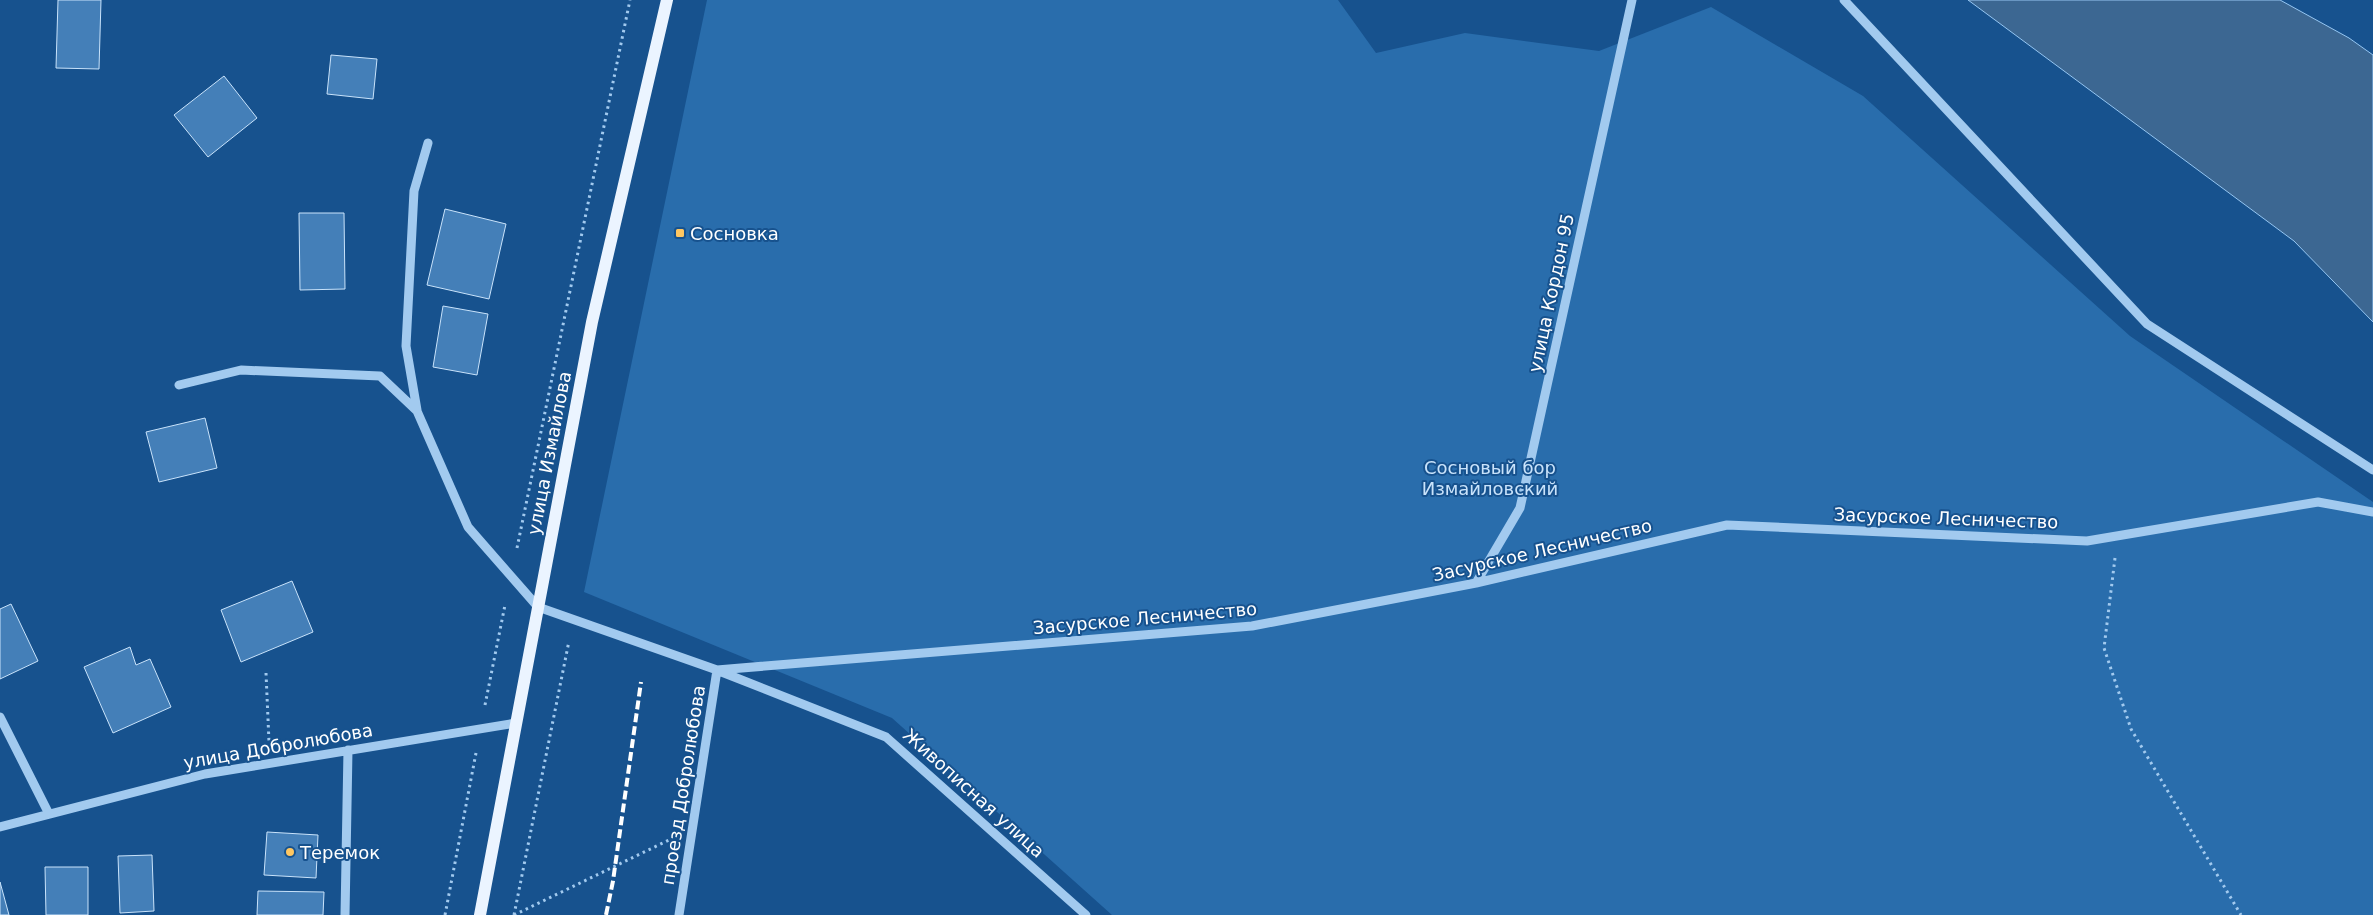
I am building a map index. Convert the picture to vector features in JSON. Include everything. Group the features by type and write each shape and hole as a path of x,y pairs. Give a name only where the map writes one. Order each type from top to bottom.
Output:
{"main road":[{"name":"улица Измайлова","path":"480,915 592,322 667,0"}],"street":[{"name":"улица Кордон 95","path":"1476,583 1520,508 1632,0"},
{"path":"1844,0 2147,324 2373,470"},
{"path":"428,143 414,191 406,346 417,411 468,527 538,606"},
{"path":"180,385 241,370 380,376 417,411"},
{"name":"Засурское Лесничество","path":"717,670 1252,626 1476,583 1727,525 2087,541 2318,502 2373,512"},
{"name":"проезд Добролюбова","path":"538,606 717,670 680,915"},
{"name":"Живописная улица","path":"717,670 886,737 1086,915"},
{"path":"0,717 49,814"},
{"name":"улица Добролюбова","path":"0,827 205,774 516,723"},
{"path":"345,915 348,750"}],"path":[{"path":"445,915 480,728 630,0"},
{"path":"2118,536 2104,648 2131,729 2241,915"},
{"path":"574,619 514,915 692,829"},
{"path":"266,673 270,763"}],"green space":[{"name":"Сосновый бор Измайловский","path":"707,0 1338,0 1376,53 1465,33 1599,51 1711,7 1863,96 2130,336 2373,502 2373,915 1112,915 892,718 584,592"}],"shaded area":[{"path":"1968,0 2280,0 2349,38 2373,55 2373,322 2294,241"}],"building":[{"path":"58,0 101,0 99,69 56,68"},
{"path":"331,55 377,59 373,99 327,94"},
{"path":"224,76 257,118 208,157 174,115"},
{"path":"445,209 506,224 489,299 427,285"},
{"path":"299,213 344,213 345,289 300,290"},
{"path":"443,306 488,314 477,375 433,367"},
{"path":"205,418 217,468 159,482 146,432"},
{"path":"292,581 313,632 241,662 221,610"},
{"path":"11,604 38,661 0,679 0,609"},
{"path":"130,647 136,665 150,659 171,707 113,733 84,667"},
{"path":"267,832 318,835 316,878 264,875"},
{"path":"152,855 154,911 120,913 118,856"},
{"path":"45,867 88,867 88,915 46,915"},
{"path":"0,882 9,915 0,915"},
{"path":"258,891 324,892 323,915 257,915"}],"railway":[{"path":"606,915 613,881 641,682"}],"place":[{"name":"Сосновка","path":"680,233"},
{"name":"Теремок","path":"290,852"}]}
